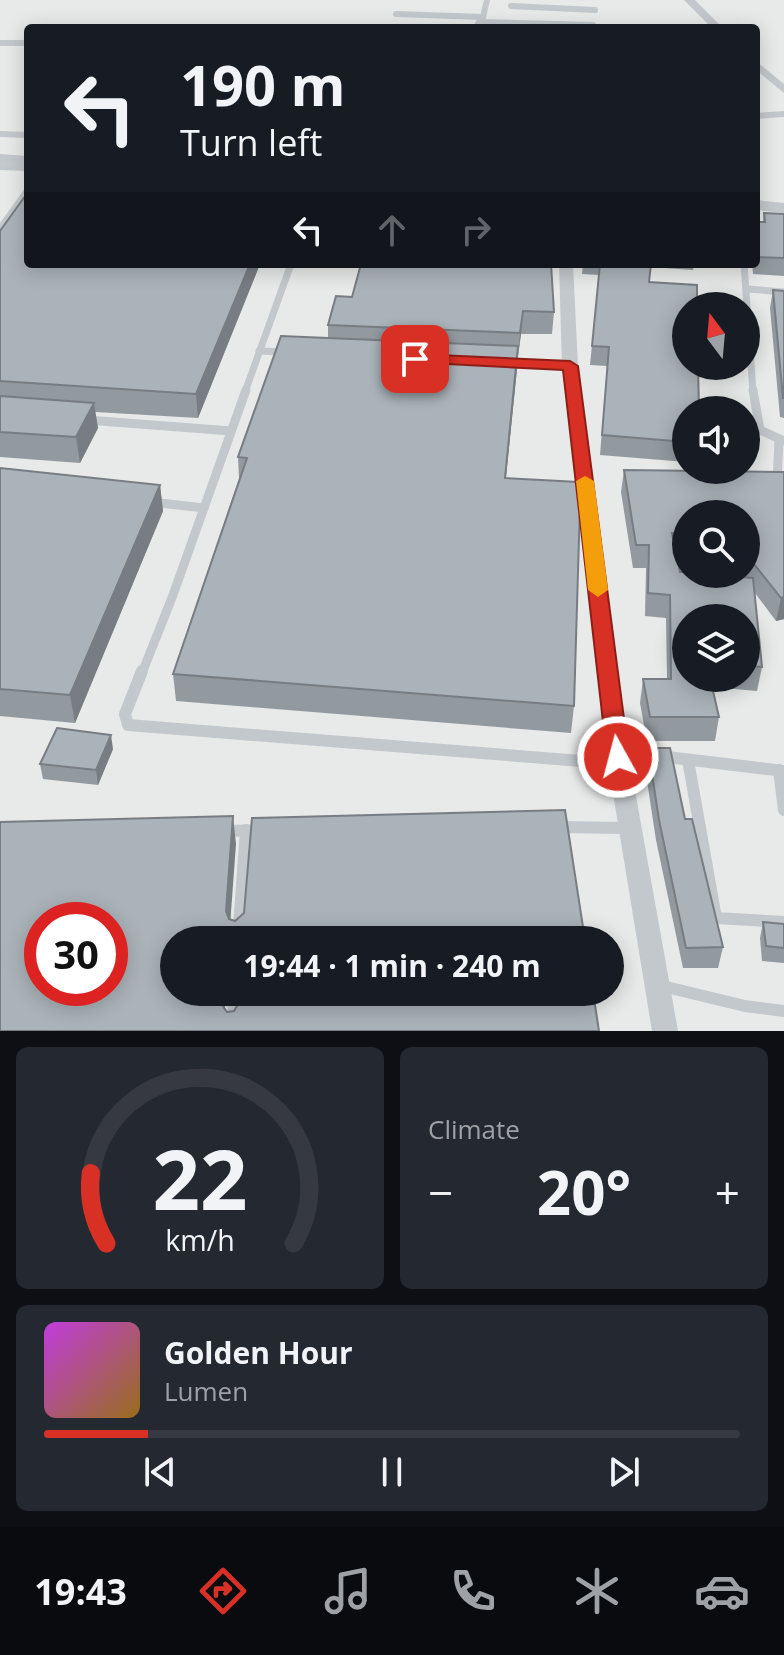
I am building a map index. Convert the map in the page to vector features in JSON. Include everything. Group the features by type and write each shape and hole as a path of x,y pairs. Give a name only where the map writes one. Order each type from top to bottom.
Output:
{"street":[{"path":"689,0 714,24"},
{"path":"760,68 784,90"},
{"path":"0,159 24,161"},
{"path":"760,205 784,208"},
{"path":"566,268 570,366 618,757 665,1031"}],"lane":[{"path":"479,22 487,0"},
{"path":"511,6 595,7 592,24"},
{"path":"396,14 536,24"},
{"path":"0,43 24,43"},
{"path":"760,116 784,114"},
{"path":"0,134 24,135"},
{"path":"0,167 24,168"},
{"path":"0,229 24,196"},
{"path":"290,268 173,595 125,714 128,725 594,762 642,754 782,770 784,810"},
{"path":"745,268 755,413 760,430 782,441 779,479 768,484"},
{"path":"748,289 784,292"},
{"path":"259,351 290,352"},
{"path":"493,363 570,366"},
{"path":"77,419 231,431"},
{"path":"141,501 204,508"},
{"path":"688,760 716,918 784,922"},
{"path":"544,827 629,828"},
{"path":"239,926 246,830"},
{"path":"215,831 277,830"},
{"path":"656,984 745,1006 784,1011"},
{"path":"232,1031 234,1006"}],"shaded area":[{"path":"0,0 784,0 784,1031 0,1031"}],"building":[{"path":"24,198 24,268 248,268 196,394 0,381 0,231"},
{"path":"764,213 784,214 784,258 760,257 760,222 765,222"},
{"path":"360,268 551,268 554,312 523,311 520,333 328,325 336,296 352,297"},
{"path":"600,268 651,268 649,282 697,285 697,292 672,292 672,380 698,380 699,396 672,396 672,441 602,435 609,347 592,346"},
{"path":"773,290 784,291 784,398 783,398"},
{"path":"281,336 518,346 505,478 578,482 580,505 574,706 173,674 247,458 238,457"},
{"path":"0,396 94,403 76,437 0,432"},
{"path":"0,468 160,485 70,695 0,689"},
{"path":"624,470 672,471 672,484 760,484 760,472 784,472 784,597 781,598 760,572 760,500 672,500 672,588 754,588 756,604 672,604 672,692 713,692 719,717 650,717 643,679 671,679 670,595 648,593 649,545 636,545"},
{"path":"57,728 111,735 96,770 40,764"},
{"path":"648,748 670,748 685,819 692,819 723,947 686,948 659,820"},
{"path":"565,810 583,926 160,926 160,1006 223,1006 227,1012 234,1011 237,1006 595,1006 599,1031 0,1031 0,822 233,816 226,911 229,919 235,921 244,913 252,818"},
{"path":"763,922 784,924 784,948 766,946"}],"slow traffic":[{"path":"585,481 598,590"}],"route":[{"path":"415,359 570,366 618,757"}]}
